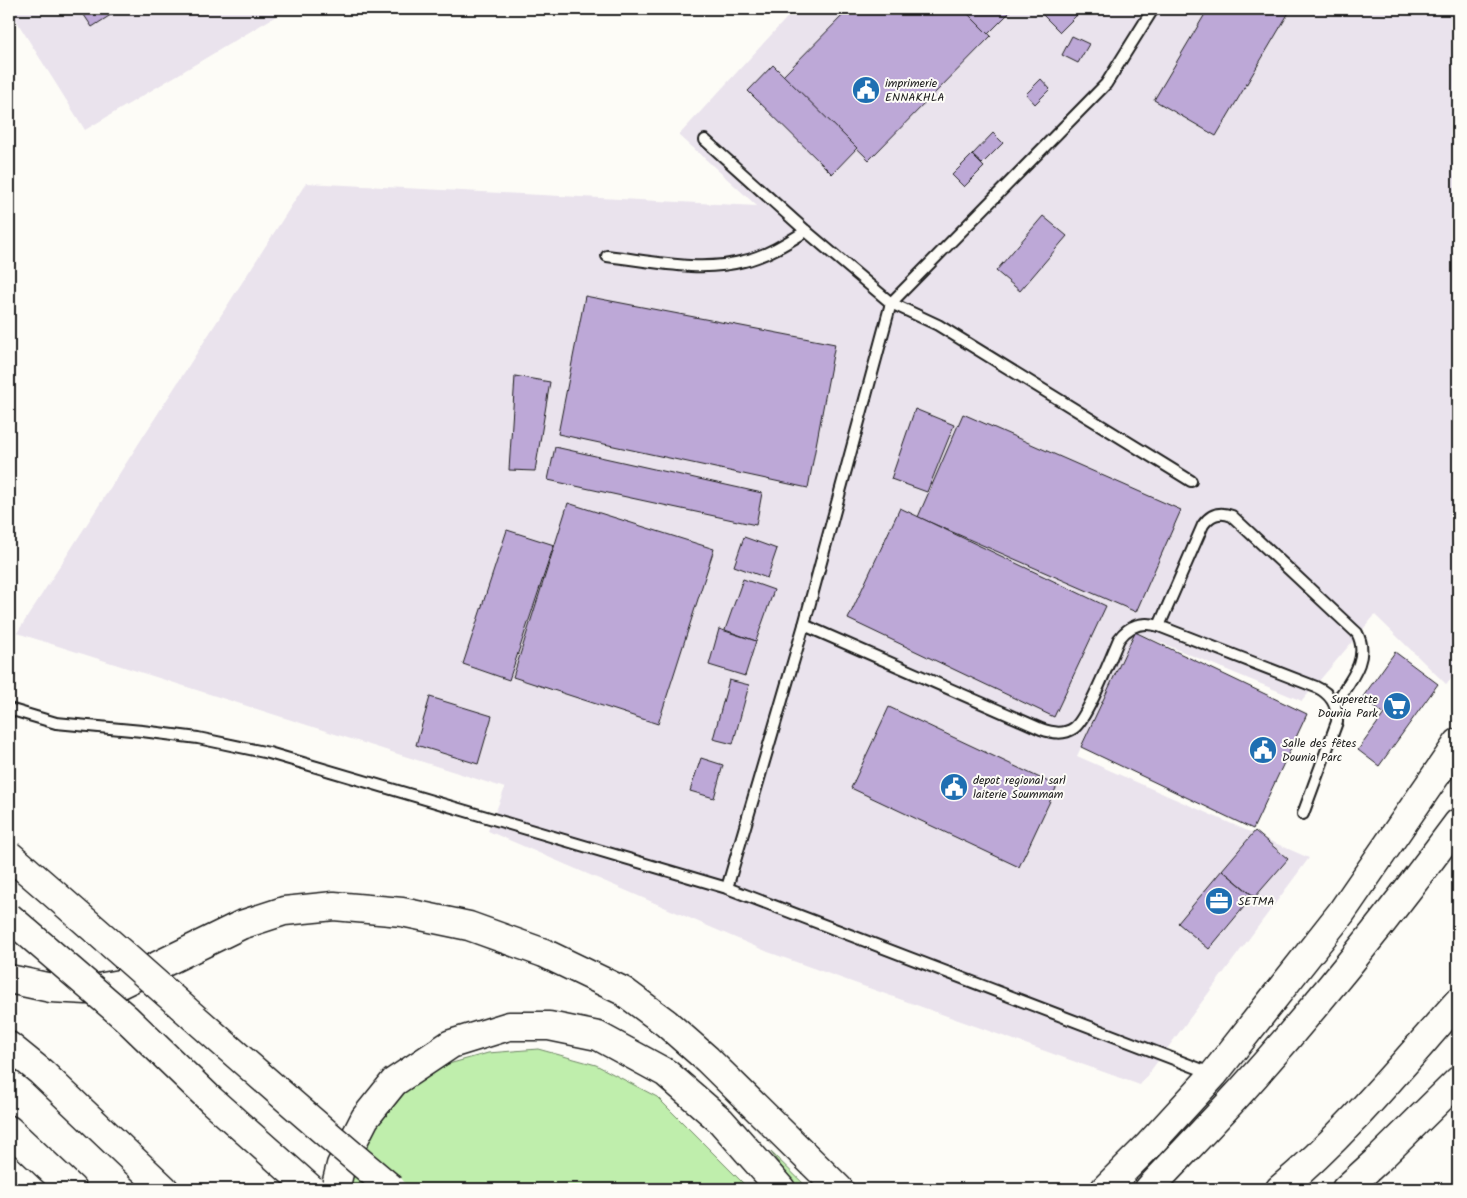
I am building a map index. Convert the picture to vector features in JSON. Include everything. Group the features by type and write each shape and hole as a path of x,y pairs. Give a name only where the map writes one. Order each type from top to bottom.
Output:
{"main road":[{"path":"1105,1189 1166,1128 1214,1074 1341,913 1458,743"},
{"path":"1149,1189 1242,1089 1304,1018 1366,944 1458,823"},
{"path":"9,855 105,937 318,1128 392,1189"},
{"path":"9,979 51,988 87,990 120,984 241,925 284,911 334,906 402,912 469,926 544,953 622,991 666,1023 839,1189"},
{"path":"9,917 126,1018 218,1106 311,1189"},
{"path":"1280,1189 1312,1163 1338,1136 1458,1002"},
{"path":"335,1189 341,1165 365,1118 394,1082 451,1044 509,1026 549,1026 598,1036 666,1073 721,1121 781,1189"},
{"path":"9,1046 41,1072 164,1189"},
{"path":"1346,1189 1458,1081"},
{"path":"9,1130 72,1189"},
{"path":"1363,1189 1380,1158"}],"lane":[{"path":"727,888 804,625 891,303 1106,84 1153,9"},
{"path":"705,140 806,231 891,303 938,324 1191,480"},
{"path":"607,256 686,266 727,265 771,251 806,231"},
{"path":"1160,626 1203,526 1212,516 1218,513 1232,516 1357,633 1361,642 1361,659 1335,704"},
{"path":"804,625 1050,732 1059,733 1076,727 1082,720 1119,639 1124,633 1137,624 1160,626 1324,690 1331,696 1338,713 1337,722 1302,814"},
{"path":"9,709 56,723 198,738 268,754 727,888 1214,1074"}],"shaded area":[{"path":"9,9 288,9 85,130"},
{"path":"795,9 1458,9 1458,672 1446,684 1375,615 1302,701 1135,632 1077,756 1309,858 1140,1085 768,952 488,831 505,788 17,633 306,183 757,206 679,135"}],"green space":[{"path":"538,1049 596,1065 657,1097 749,1189 346,1189 363,1143 409,1088 445,1065 488,1053"},
{"path":"771,1152 809,1189 797,1189"}],"building":[{"path":"80,9 120,9 92,27"},
{"path":"849,9 964,9 991,36 869,160 783,76"},
{"path":"963,9 1013,9 988,34"},
{"path":"1037,9 1083,9 1060,32"},
{"path":"1208,9 1291,9 1216,136 1154,100"},
{"path":"1072,36 1089,44 1078,63 1062,55"},
{"path":"773,65 857,148 832,174 748,91"},
{"path":"1041,79 1050,89 1035,104 1026,94"},
{"path":"993,133 1003,143 982,164 972,155"},
{"path":"972,155 984,167 964,187 952,175"},
{"path":"1043,216 1067,236 1020,291 996,271"},
{"path":"585,296 835,344 808,488 558,434"},
{"path":"515,376 550,382 535,471 509,470"},
{"path":"915,409 954,425 927,492 891,479"},
{"path":"963,414 1181,510 1136,612 918,517"},
{"path":"555,447 762,493 756,525 548,480"},
{"path":"568,503 714,549 658,724 513,677"},
{"path":"900,508 1106,606 1054,717 848,619"},
{"path":"507,530 554,545 509,680 463,664"},
{"path":"744,537 777,549 767,578 734,566"},
{"path":"743,579 774,590 756,641 725,630"},
{"path":"719,629 756,641 745,676 709,665"},
{"path":"1135,632 1307,714 1253,829 1081,747"},
{"name":"Superette Dounia Park","path":"1395,652 1438,684 1379,766 1358,750 1384,714 1362,698"},
{"path":"729,680 749,685 733,744 713,739"},
{"path":"430,697 492,716 478,764 416,745"},
{"name":"depot regional sarl laiterie Soummam","path":"889,707 1057,786 1019,867 851,788"},
{"path":"701,758 723,765 714,798 690,791"},
{"path":"1255,831 1288,859 1255,897 1222,870"},
{"path":"1222,870 1253,896 1209,949 1178,923"}],"place":[{"name":"imprimerie ENNAKHLA","path":"866,90"},
{"name":"Superette Dounia Park","path":"1397,706"},
{"name":"Salle des fêtes Dounia Parc","path":"1263,750"},
{"name":"depot regional sarl laiterie Soummam","path":"954,787"},
{"name":"SETMA","path":"1219,901"}]}
